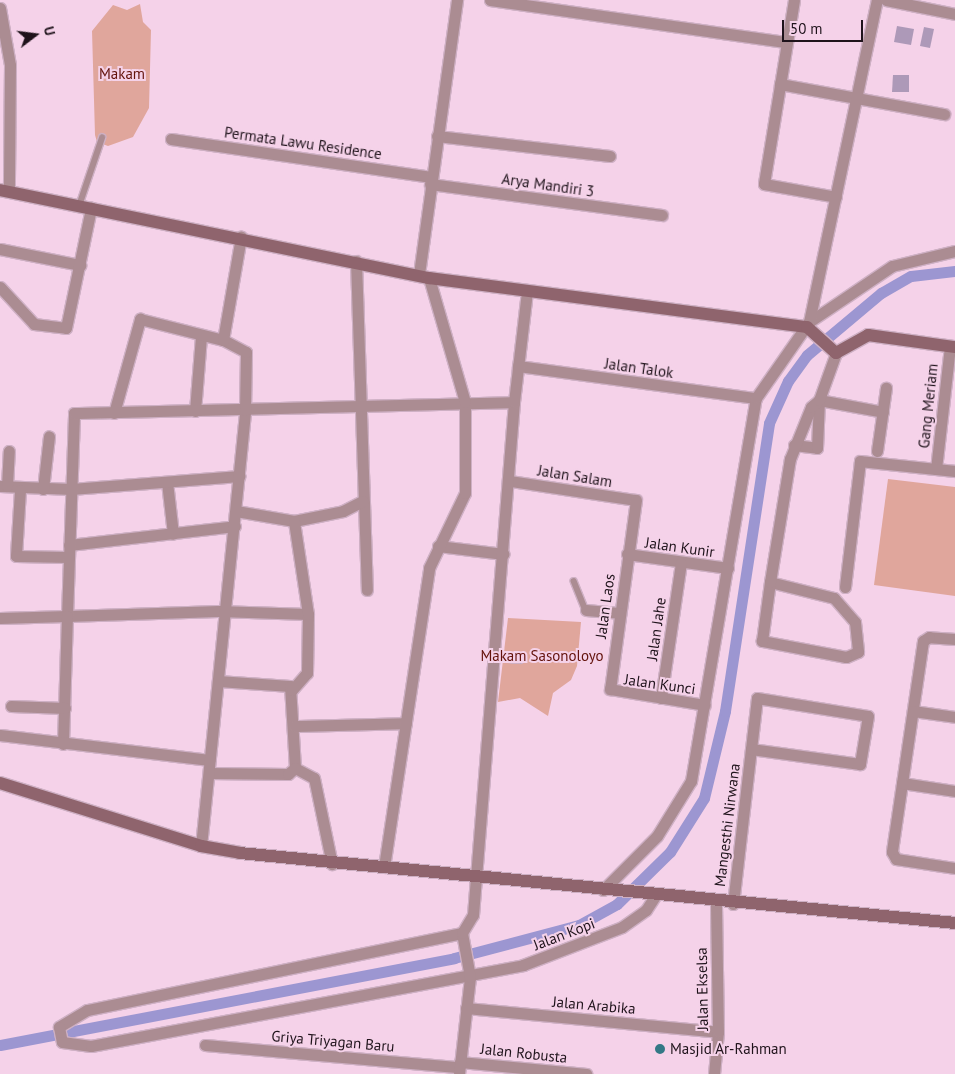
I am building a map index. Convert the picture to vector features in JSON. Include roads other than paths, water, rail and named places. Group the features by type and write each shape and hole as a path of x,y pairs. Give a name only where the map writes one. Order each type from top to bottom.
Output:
{"main road":[{"path":"5,190 424,276 527,291 809,326 834,351 868,334 952,347"},
{"path":"0,783 201,846 332,864 384,867 733,904 955,923"}],"street":[{"path":"384,867 426,581 438,546 465,493 465,402 424,276 431,181 457,0"},
{"path":"490,0 785,42"},
{"path":"794,0 785,42 764,184 836,198"},
{"path":"809,326 877,0"},
{"path":"886,0 955,14"},
{"path":"0,8 10,65 5,190"},
{"path":"780,84 944,114"},
{"path":"437,136 610,156"},
{"name":"Permata Lawu Residence","path":"171,139 431,181"},
{"name":"Arya Mandiri 3","path":"431,181 662,215"},
{"path":"0,287 34,324 63,330 69,324 80,265 85,207"},
{"path":"223,340 241,237"},
{"path":"0,248 80,265"},
{"path":"607,890 658,836 678,807 691,781 756,398 809,326 892,266 955,252"},
{"path":"356,261 366,590"},
{"path":"459,1067 470,974 462,936 472,921 477,878 510,481 514,402 527,291"},
{"path":"114,413 140,319 201,336 223,340 246,352 245,410 240,476 201,846"},
{"path":"195,411 201,336"},
{"name":"Gang Meriam","path":"936,469 952,347"},
{"path":"794,445 817,448 819,400 823,380 834,351"},
{"name":"Jalan Talok","path":"518,366 756,398"},
{"path":"877,451 886,388"},
{"path":"819,400 883,412"},
{"path":"770,582 834,598 857,626 858,652 846,657 764,644 770,582 794,445 819,400"},
{"path":"64,744 68,551 74,413 514,402"},
{"path":"43,489 49,436"},
{"path":"9,451 3,486 20,490 71,489 240,476"},
{"path":"845,587 860,461 955,471"},
{"name":"Jalan Salam","path":"510,481 636,500"},
{"path":"168,482 173,534"},
{"path":"20,490 16,556 68,551 235,526"},
{"name":"Jalan Laos","path":"612,691 619,613 636,500"},
{"path":"236,511 294,521 343,511 363,501"},
{"path":"294,521 308,614 307,673 292,690 296,768"},
{"path":"438,546 504,554"},
{"name":"Jalan Kunir","path":"627,554 681,563 728,568"},
{"name":"Jalan Jahe","path":"661,698 681,563"},
{"path":"586,610 619,613"},
{"path":"0,618 308,614"},
{"path":"955,639 924,639 893,855 955,868"},
{"path":"218,681 285,684 292,690"},
{"name":"Jalan Kunci","path":"612,691 705,705"},
{"name":"Mangesthi Nirwana","path":"733,904 751,749 757,698 868,716 860,764 751,749"},
{"path":"10,706 65,708"},
{"path":"913,711 955,717"},
{"path":"294,726 406,723"},
{"path":"0,735 210,760"},
{"path":"209,773 288,774 296,768"},
{"path":"296,768 314,778 332,864"},
{"path":"902,783 955,791"},
{"name":"Jalan Kopi","path":"462,936 87,1010 60,1027 62,1042 91,1046 470,974 572,950 622,927 646,910 654,896"},
{"name":"Jalan Ekselsa","path":"714,1074 718,1032 716,902"},
{"name":"Jalan Arabika","path":"466,1008 718,1032"},
{"name":"Griya Triyagan Baru","path":"205,1045 459,1067"},
{"name":"Jalan Robusta","path":"459,1067 586,1074"}],"lane":[{"path":"85,207 102,138"},
{"path":"574,580 586,610"},
{"path":"496,658 520,660"}],"waterway":[{"path":"0,1045 454,958 579,925 617,904 670,852 704,798 725,711 769,423 788,381 807,355 881,293 911,276 955,271"}],"place":[{"name":"Masjid Ar-Rahman","path":"660,1049"}],"park label":[{"name":"Makam","path":"122,74"},
{"name":"Makam Sasonoloyo","path":"542,656"}]}
